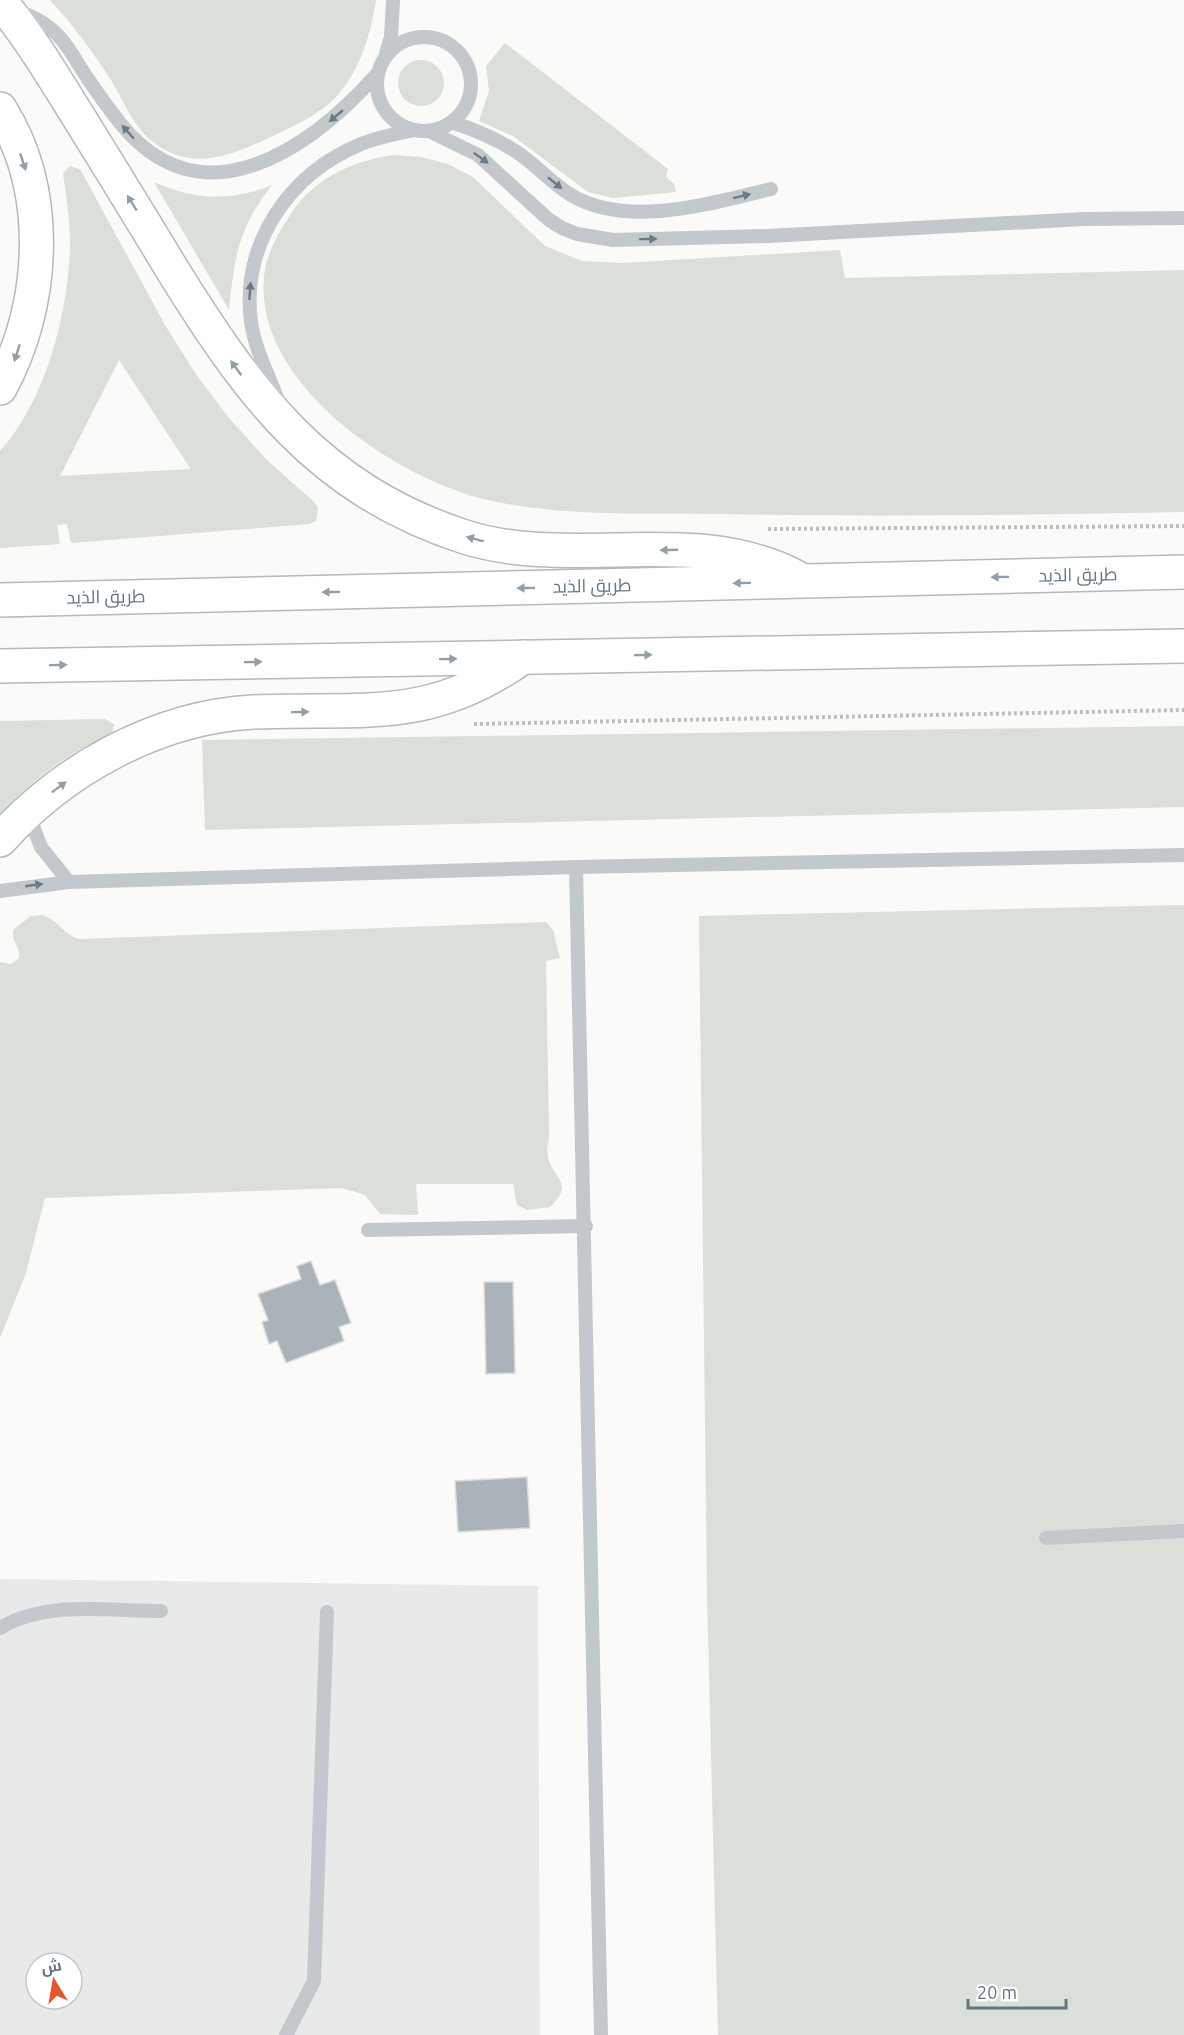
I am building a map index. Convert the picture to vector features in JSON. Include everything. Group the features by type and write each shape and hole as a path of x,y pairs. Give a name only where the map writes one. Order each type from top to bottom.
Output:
{"highway":[{"path":"0,1 40,52 218,344 245,380 302,443 333,469 375,497 434,526 502,546 542,549 713,551 762,562 806,582"},
{"path":"0,109 25,165 35,214 37,265 30,315 14,363 0,388"},
{"name":"طريق الذيد","path":"0,600 1184,572"},
{"path":"0,666 1184,646"},
{"path":"0,840 28,812 72,777 146,737 190,721 251,712 371,710 425,704 477,687 523,657"}],"lane":[{"path":"0,1 46,24 59,36 95,89 137,142 154,156 185,170 219,174 257,165 322,127 342,111 377,74 386,55 391,37 393,0"},
{"path":"302,443 280,404 256,344 249,301 256,253 276,210 314,172 361,144 414,130 429,130 452,122 466,105 471,81 463,57 454,48 437,39 418,37 395,46 386,55"},
{"path":"377,74 377,89 381,103 389,116 400,125 414,130"},
{"path":"452,122 476,130 520,154 573,196 613,210 696,207 771,189"},
{"path":"429,130 478,154 548,219 577,234 613,240 757,236 1085,219 1184,218"},
{"path":"28,812 40,847 69,882"},
{"path":"0,891 69,882 576,867 1184,855"},
{"path":"576,867 586,1226 601,2035"},
{"path":"368,1230 586,1226"},
{"path":"1046,1538 1184,1531"},
{"path":"0,1628 12,1621 52,1610 161,1611"},
{"path":"286,2035 314,1981 327,1612"}],"path":[{"path":"760,529 1184,526"},
{"path":"471,724 1184,710"}],"shaded area":[{"path":"50,0 376,0 368,38 358,63 345,86 331,102 317,113 247,147 216,157 200,159 184,157 168,151 145,135 97,59"},
{"path":"505,43 668,169 666,177 674,184 676,192 613,198 588,192 513,136 479,121 489,91 486,66"},
{"path":"421,60 437,67 444,83 437,99 421,106 405,99 398,83 405,67"},
{"path":"393,155 421,157 448,164 473,177 545,246 582,261 623,263 840,250 845,278 1184,270 1184,512 1011,515 633,514 574,512 516,505 488,500 452,489 413,471 374,448 338,421 306,389 282,354 267,316 264,277 269,254 296,206 307,194 332,175 361,162"},
{"path":"70,166 80,169 165,325 195,373 229,418 267,460 314,502 318,508 316,521 309,524 71,543 67,524 57,525 60,544 0,548 0,451 31,406 43,380 60,324 65,296 70,242 63,173","holes":["119,360 190,469 60,476"]},
{"path":"154,182 184,192 213,197 242,194 272,185 251,216 240,244 233,274 229,310"},
{"path":"105,719 114,724 112,734 81,749 52,768 0,814 0,721"},
{"path":"1184,726 1184,807 205,830 202,740"},
{"path":"1184,905 1184,2035 718,2035 707,1595 699,916"},
{"path":"42,915 53,920 70,935 80,939 546,922 553,930 560,958 546,961 549,1134 547,1151 550,1164 562,1186 558,1199 550,1207 527,1210 517,1205 513,1184 416,1184 418,1215 380,1214 365,1195 342,1188 45,1198 26,1273 0,1338 0,962 11,964 19,958 13,937 14,929 31,916"},
{"path":"0,1579 538,1586 540,2035 0,2035"}],"building":[{"path":"311,1261 320,1285 335,1280 351,1323 339,1327 344,1341 286,1363 277,1341 269,1344 262,1322 268,1320 258,1294 301,1279 297,1266"},
{"path":"484,1282 513,1282 515,1373 486,1374"},
{"path":"527,1477 530,1528 458,1532 455,1481"}]}
